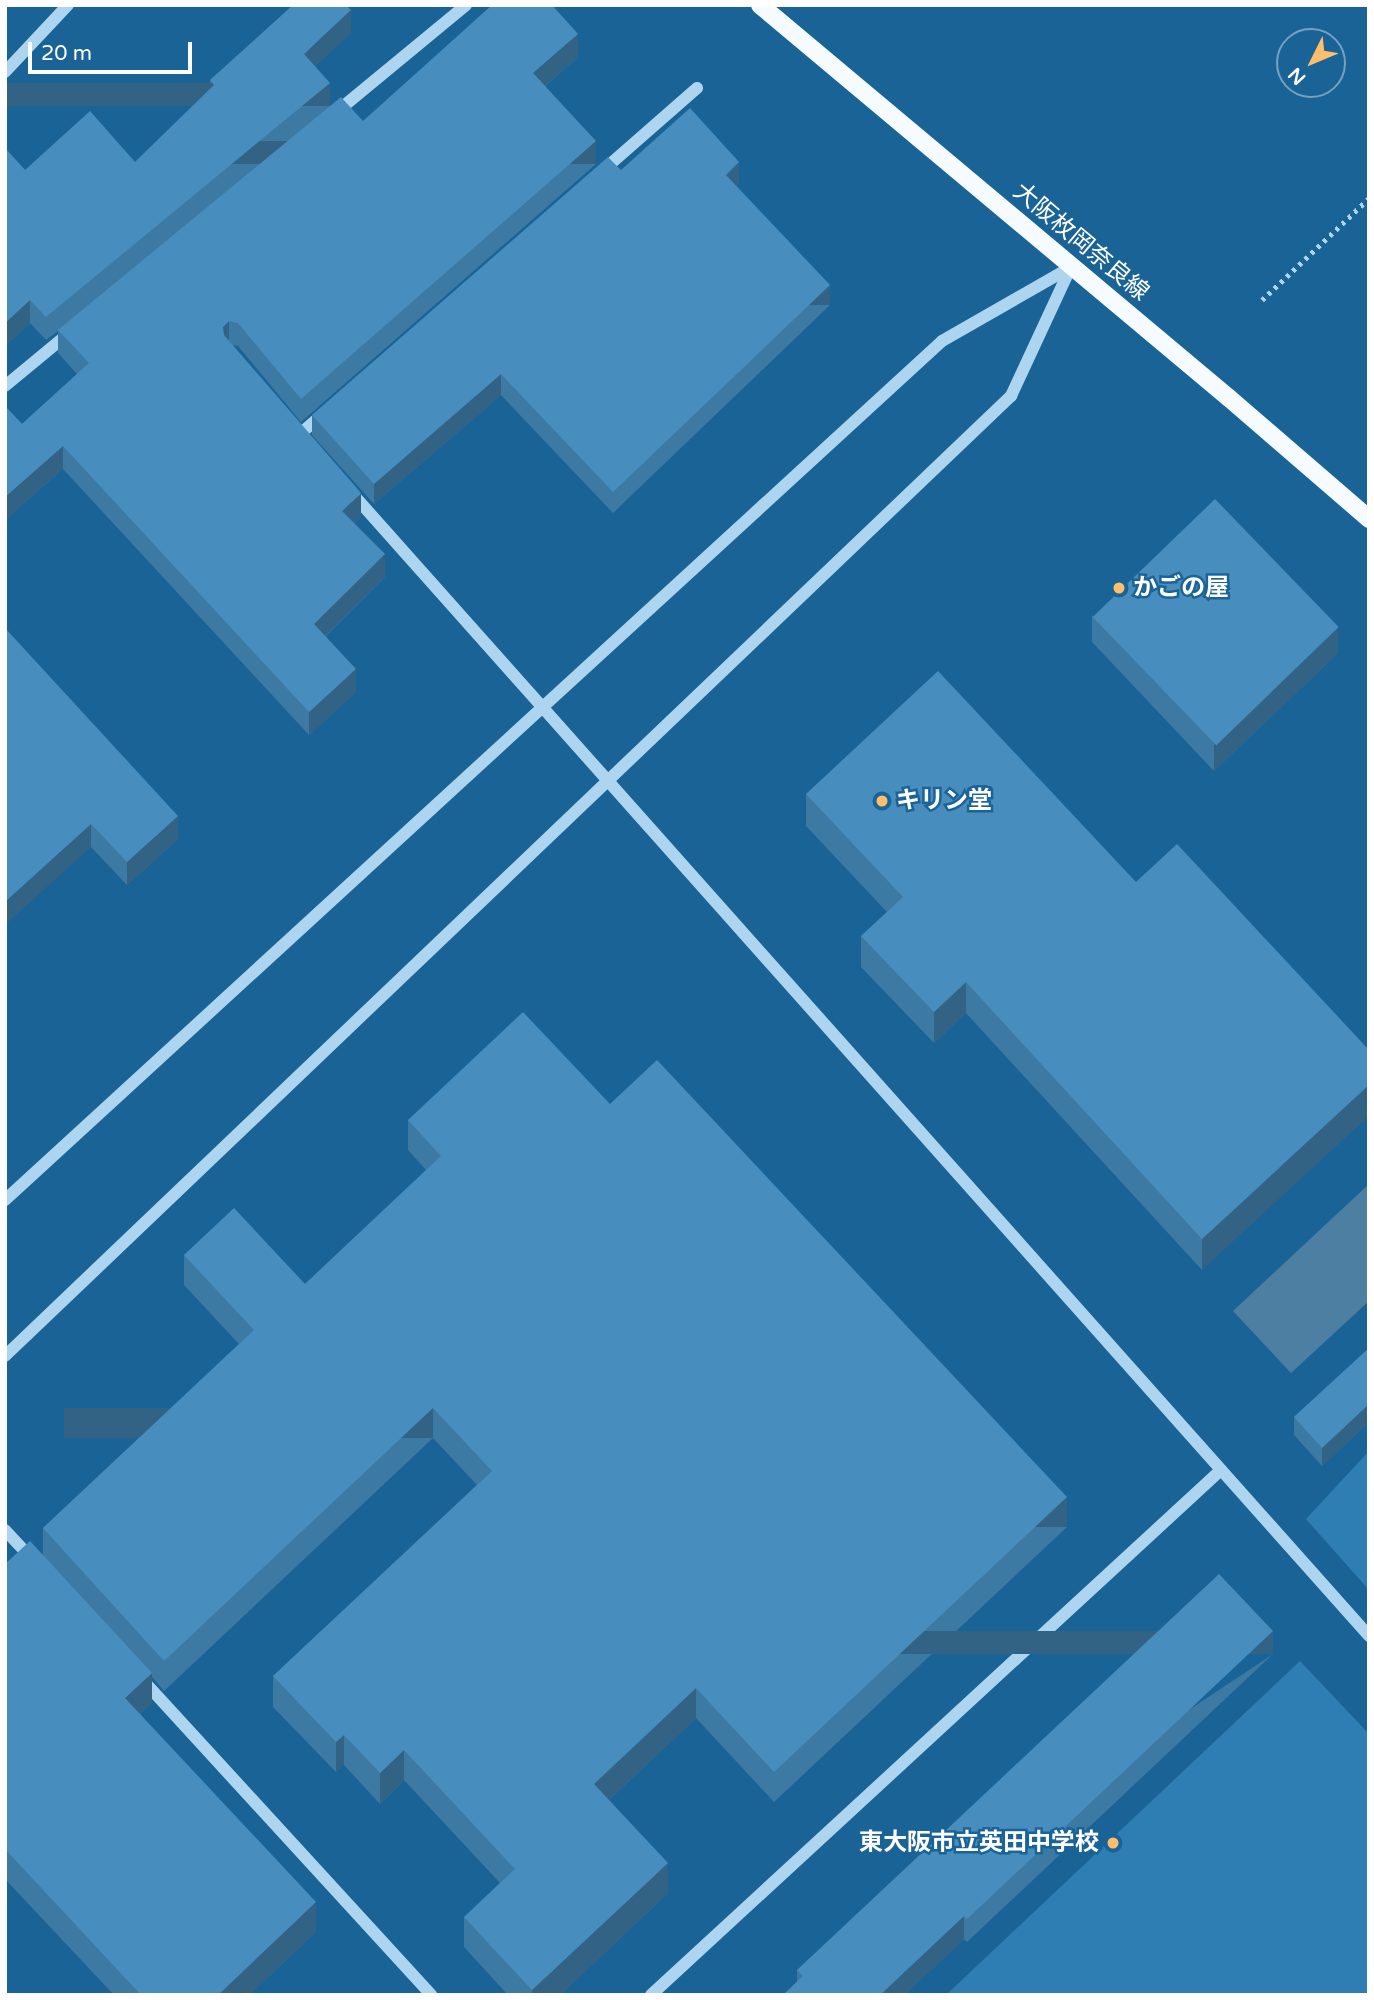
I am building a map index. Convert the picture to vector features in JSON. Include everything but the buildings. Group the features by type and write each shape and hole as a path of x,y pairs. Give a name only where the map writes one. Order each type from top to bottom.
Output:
{"main road":[{"name":"大阪枚岡奈良線","path":"760,5 1369,519"}],"street":[{"path":"5,72 68,5"},
{"path":"327,120 466,5"},
{"path":"593,179 697,88"},
{"path":"5,1200 942,341 1071,267"},
{"path":"5,1356 607,778 1010,396 1071,267"},
{"path":"5,386 80,324"},
{"path":"300,434 331,407"},
{"path":"345,485 1369,1636"},
{"path":"651,1995 1221,1470"},
{"path":"5,1530 42,1570"},
{"path":"135,1671 431,1995"}],"path":[{"path":"1262,300 1369,198"}],"shaded area":[{"path":"1369,1184 1369,1301 1291,1373 1233,1311"},
{"path":"1369,1451 1369,1590 1306,1519"},
{"path":"1300,1661 1369,1734 1369,1995 946,1995"}],"place":[{"name":"かごの屋","path":"1119,588"},
{"name":"キリン堂","path":"882,801"},
{"name":"東大阪市立英田中学校","path":"1113,1843"}]}
